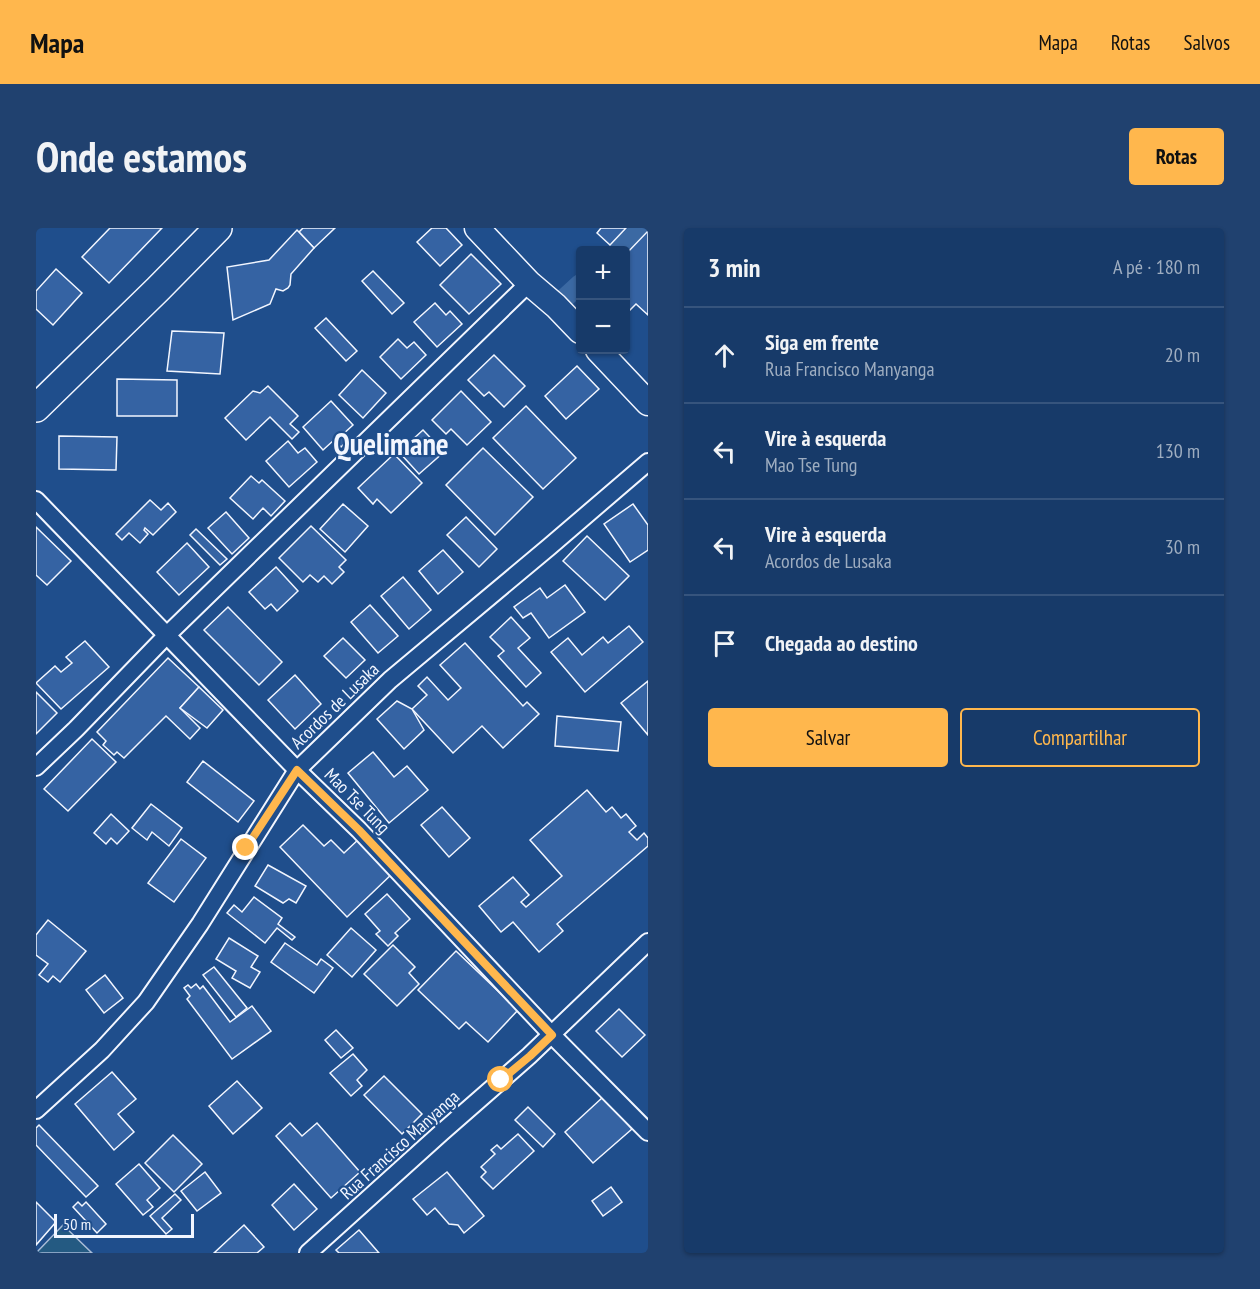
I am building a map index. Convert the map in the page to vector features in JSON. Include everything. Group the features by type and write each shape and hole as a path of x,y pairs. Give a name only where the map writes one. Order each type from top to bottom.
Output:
{"main road":[{"path":"36,408 218,228"}],"street":[{"path":"477,228 529,283 576,327"},
{"path":"36,767 166,636 529,283"},
{"path":"602,354 648,403"},
{"name":"Acordos de Lusaka","path":"36,1110 102,1050 146,1002 200,924 297,770 390,680 648,462"},
{"name":"Mao Tse Tung","path":"36,500 297,770 359,830 552,1035 648,1132"},
{"name":"Rua Francisco Manyanga","path":"308,1253 530,1056 648,942"}],"shaded area":[{"path":"63,1225 92,1253 36,1253"}],"building":[{"path":"110,228 162,228 109,283 82,257"},
{"path":"303,228 335,228 314,248 299,232"},
{"path":"432,228 446,228 462,245 440,266 417,242"},
{"path":"601,228 626,228 610,245 597,233"},
{"path":"297,230 314,248 291,274 288,288 283,291 276,289 270,304 233,320 227,267 269,260"},
{"path":"648,231 648,315 636,304 630,310 630,250"},
{"path":"471,254 501,284 469,314 440,285"},
{"path":"56,269 82,293 53,325 36,309 36,291"},
{"path":"373,271 404,303 392,314 362,281"},
{"path":"435,303 446,315 450,311 462,324 437,347 414,322"},
{"path":"326,318 357,351 346,361 315,328"},
{"path":"172,331 224,333 220,374 167,371"},
{"path":"398,339 407,348 414,342 426,355 401,379 380,357"},
{"path":"494,355 525,386 504,407 489,392 484,396 468,380"},
{"path":"577,366 599,389 566,419 545,396"},
{"path":"362,370 386,393 363,418 339,395"},
{"path":"117,379 177,380 177,416 117,416"},
{"path":"268,386 298,416 290,424 299,432 292,439 270,417 246,440 225,418 253,391 260,393"},
{"path":"461,391 491,422 467,445 451,429 446,434 432,420"},
{"path":"331,401 353,425 341,436 346,442 341,447 334,440 323,450 303,427"},
{"path":"526,406 576,458 543,489 493,438"},
{"path":"423,430 444,452 419,474 399,452"},
{"path":"59,436 117,437 116,470 59,469"},
{"path":"288,441 298,453 305,448 317,462 289,487 266,461"},
{"path":"483,448 533,497 495,535 446,485"},
{"path":"394,454 422,483 391,513 377,499 373,504 358,488"},
{"path":"251,476 259,483 262,480 285,501 271,516 263,508 253,519 230,498"},
{"path":"150,500 161,510 168,503 176,512 153,535 145,528 148,534 140,543 129,533 122,540 116,534"},
{"path":"343,504 368,526 345,552 320,529"},
{"path":"633,504 648,525 648,550 630,562 604,524"},
{"path":"226,512 249,538 232,554 208,528"},
{"path":"466,517 497,549 479,567 447,535"},
{"path":"311,526 346,560 339,567 344,572 332,584 324,576 318,582 310,575 303,582 279,558"},
{"path":"36,527 71,561 47,585 36,575"},
{"path":"196,529 227,559 220,565 190,535"},
{"path":"587,536 629,576 605,600 563,561"},
{"path":"187,543 209,567 179,595 157,572"},
{"path":"443,550 463,572 438,594 419,571"},
{"path":"276,567 298,591 277,611 271,604 265,609 249,592"},
{"path":"403,577 431,610 409,629 381,596"},
{"path":"565,585 585,612 549,638 531,613 523,618 514,607 540,588 547,598"},
{"path":"370,605 398,636 378,653 351,622"},
{"path":"228,607 282,662 259,685 204,630"},
{"path":"511,617 530,638 518,648 541,673 526,687 498,656 504,651 490,637"},
{"path":"629,626 643,642 585,692 551,652 568,638 582,655 603,637 608,643"},
{"path":"343,638 365,660 346,678 324,656"},
{"path":"85,641 109,667 61,709 36,683 55,666 61,672 72,663 66,657"},
{"path":"465,643 523,706 527,702 539,714 503,748 482,726 453,753 412,709 427,695 418,686 427,677 448,700 461,688 440,665"},
{"path":"168,658 199,687 180,708 200,728 190,739 166,716 124,758 117,752 114,755 103,745 106,741 97,732"},
{"path":"295,675 321,704 295,729 268,700"},
{"path":"648,681 648,735 621,703"},
{"path":"199,687 223,710 207,728 180,708"},
{"path":"36,692 57,713 36,734"},
{"path":"397,701 412,709 424,730 404,749 377,719"},
{"path":"557,716 621,722 618,751 555,746"},
{"path":"92,739 116,762 68,811 44,789"},
{"path":"373,752 394,777 407,766 428,790 389,823 348,773"},
{"path":"203,761 254,801 238,822 187,782"},
{"path":"587,790 606,812 612,807 621,818 626,814 636,826 629,832 637,840 644,833 648,838 648,846 557,924 563,931 539,952 513,922 501,932 479,906 513,877 529,895 521,902 526,907 562,876 530,840"},
{"path":"151,804 182,828 169,846 152,832 147,840 132,828"},
{"path":"442,807 470,838 449,857 421,825"},
{"path":"111,814 129,831 117,844 111,838 106,844 94,833"},
{"path":"303,825 324,846 331,840 344,853 362,836 395,871 347,917 280,847"},
{"path":"181,839 206,858 174,902 148,883"},
{"path":"268,865 306,886 296,903 289,899 283,903 255,886"},
{"path":"387,894 410,919 395,933 398,936 388,946 376,934 380,931 365,914"},
{"path":"254,897 282,918 278,924 295,937 292,940 277,928 265,943 227,913 234,905 242,912"},
{"path":"48,920 86,951 60,982 53,976 48,982 39,975 48,964 36,955 36,935"},
{"path":"351,928 376,950 352,977 327,955"},
{"path":"229,938 258,956 251,967 260,972 250,988 232,978 236,971 216,959"},
{"path":"285,943 317,965 321,959 333,968 314,993 271,962"},
{"path":"393,945 415,967 409,973 419,984 397,1006 364,974"},
{"path":"456,951 518,1010 488,1042 466,1022 459,1029 418,990"},
{"path":"214,967 247,1008 236,1017 203,975"},
{"path":"105,975 123,998 104,1013 86,990"},
{"path":"196,984 200,989 203,986 230,1022 252,1006 271,1031 232,1059 187,999 190,996 184,988 188,985 191,988"},
{"path":"619,1009 645,1035 622,1057 596,1031"},
{"path":"336,1030 353,1048 341,1058 325,1040"},
{"path":"353,1054 367,1070 357,1080 362,1086 351,1096 330,1073"},
{"path":"112,1072 136,1099 118,1114 134,1132 114,1150 75,1104"},
{"path":"384,1076 422,1114 402,1134 364,1095"},
{"path":"237,1081 262,1108 233,1134 209,1106"},
{"path":"603,1097 632,1129 593,1163 565,1132"},
{"path":"528,1107 555,1134 543,1147 515,1120"},
{"path":"290,1123 302,1136 317,1123 360,1172 331,1198 276,1136"},
{"path":"39,1125 98,1186 86,1197 36,1145 36,1128"},
{"path":"518,1134 534,1151 493,1189 481,1177 486,1172 481,1167 495,1154 491,1150 497,1145 501,1149"},
{"path":"173,1135 202,1164 174,1192 145,1163"},
{"path":"139,1164 160,1188 147,1200 153,1207 143,1215 116,1184"},
{"path":"205,1172 221,1193 197,1211 181,1191"},
{"path":"447,1172 484,1216 464,1233 458,1225 449,1224 435,1208 427,1215 413,1199"},
{"path":"294,1184 317,1209 294,1230 272,1205"},
{"path":"611,1187 622,1202 603,1216 592,1201"},
{"path":"175,1194 181,1200 162,1218 172,1229 166,1234 150,1216"},
{"path":"36,1202 56,1222 36,1245"},
{"path":"78,1202 82,1206 86,1202 106,1224 97,1233 73,1207"},
{"path":"244,1225 264,1247 257,1253 214,1253"},
{"path":"359,1230 379,1253 339,1253 336,1250"}],"waterway":[{"path":"623,246 643,228"},
{"path":"556,306 576,288"}],"district":[{"name":"Quelimane","path":"391,445"}],"route":[{"path":"246,848 297,770 359,830 552,1035 501,1080"}]}
